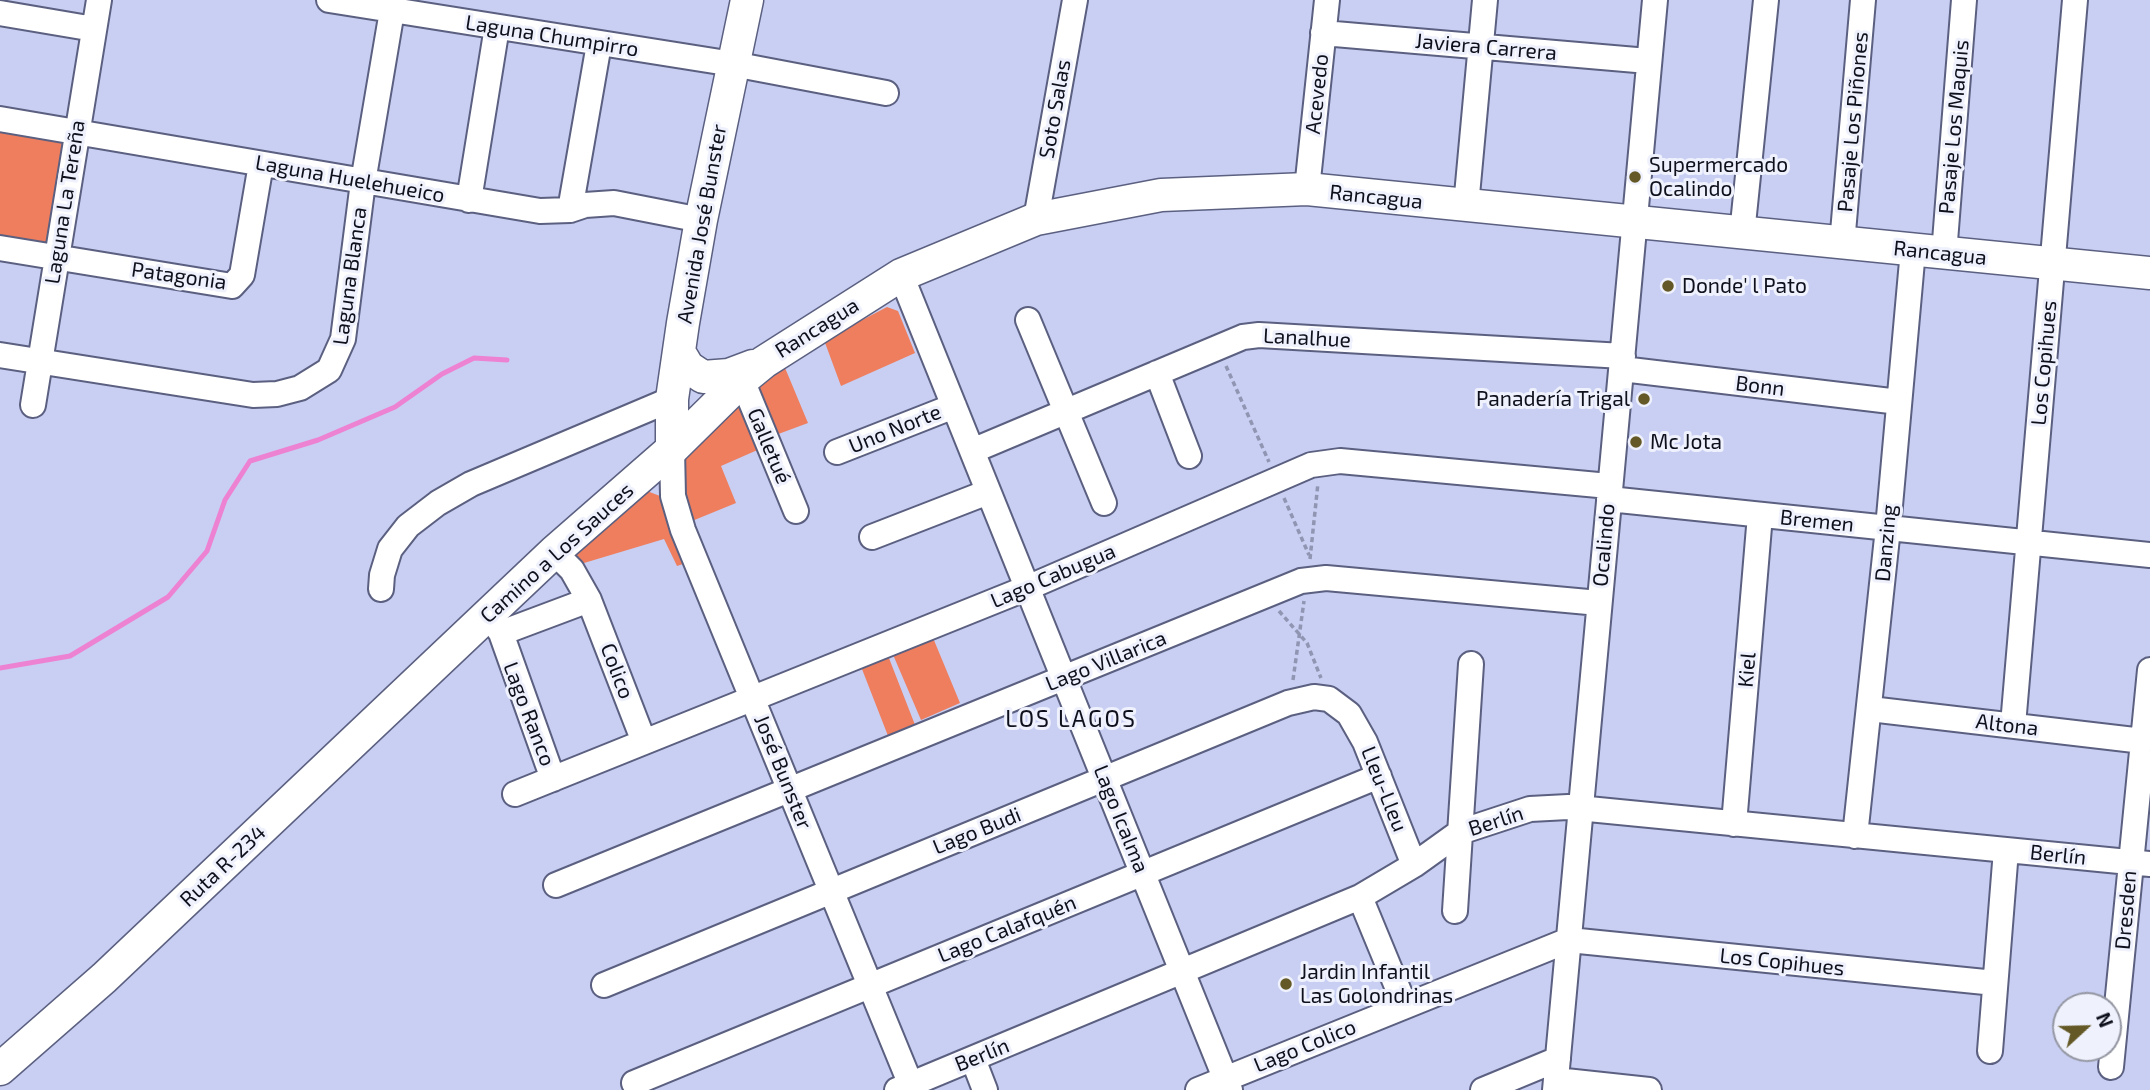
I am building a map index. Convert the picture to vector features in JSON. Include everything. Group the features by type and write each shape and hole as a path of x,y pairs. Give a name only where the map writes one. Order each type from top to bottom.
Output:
{"main road":[{"name":"Avenida José Bunster","path":"672,449 672,399 701,220 747,0"},
{"name":"Rancagua","path":"672,449 753,371 901,275 1035,219 1161,195 1307,189 2150,273"},
{"path":"680,352 688,367 703,377 729,376 753,371"},
{"name":"Camino a Los Sauces","path":"443,659 498,632 554,552 672,449"},
{"name":"Ruta R-234","path":"0,1069 104,978 443,659"}],"street":[{"name":"Laguna La Tereña","path":"33,405 99,0"},
{"name":"Laguna Chumpirro","path":"329,0 733,64 886,93"},
{"name":"Soto Salas","path":"1035,219 1075,0"},
{"name":"Acevedo","path":"1307,189 1327,0"},
{"path":"1466,206 1485,0"},
{"name":"Ocalindo","path":"1556,1076 1655,0"},
{"path":"1742,234 1766,0"},
{"name":"Pasaje Los Piñones","path":"1842,244 1863,0"},
{"name":"Pasaje Los Maquis","path":"1944,254 1964,0"},
{"name":"Los Copihues","path":"2013,726 2075,0"},
{"name":"Laguna Blanca","path":"0,355 253,395 277,394 310,383 335,362 343,339 363,182 392,11"},
{"path":"0,13 94,29"},
{"path":"469,200 497,27"},
{"name":"Javiera Carrera","path":"1323,33 1648,61"},
{"path":"570,210 598,44"},
{"name":"Laguna Huelehueico","path":"0,119 540,211 570,210 585,205 614,203 701,220"},
{"name":"Patagonia","path":"0,248 226,285 236,284 242,275 261,164"},
{"name":"Danzing","path":"1855,836 1888,528 1913,250"},
{"name":"Lago Icalma","path":"901,275 1228,1084"},
{"path":"1028,320 1104,503"},
{"name":"Lanalhue","path":"972,452 1243,337 1259,335 1622,362"},
{"name":"Bonn","path":"1622,362 1899,402"},
{"name":"Galletué","path":"753,371 796,511"},
{"path":"1157,373 1189,456"},
{"path":"381,589 390,549 408,526 438,503 471,484 672,399"},
{"name":"Uno Norte","path":"837,452 954,405"},
{"name":"José Bunster","path":"672,449 673,496 677,514 870,985 907,1088"},
{"name":"Lago Cabugua","path":"515,794 1027,588 1276,478 1320,463 1340,461 1609,493"},
{"path":"872,537 989,492"},
{"name":"Bremen","path":"1609,493 1760,515 2150,555"},
{"name":"Kiel","path":"1734,824 1760,515"},
{"name":"Colico","path":"554,552 572,570 589,600 645,742"},
{"name":"Lago Villarica","path":"556,885 1307,580 1326,578 1599,603"},
{"path":"498,632 589,600"},
{"name":"Lago Ranco","path":"498,632 553,779"},
{"path":"1455,911 1471,664"},
{"name":"Dresden","path":"2111,1068 2140,863 2143,741 2150,670"},
{"name":"Lago Budi","path":"604,985 1289,703 1314,698 1329,699"},
{"name":"Lleu-Lleu","path":"1329,699 1349,714 1379,776 1414,865"},
{"name":"Altona","path":"1870,709 2143,741"},
{"name":"Lago Calafquén","path":"635,1083 1379,776"},
{"name":"Berlín","path":"907,1088 1360,897 1414,865 1460,832 1530,809 1556,806 2140,863"},
{"path":"1990,1051 2006,850"},
{"path":"1360,897 1405,1006"},
{"name":"Los Copihues","path":"1569,940 1996,983"},
{"name":"Lago Colico","path":"1198,1090 1228,1084 1405,1006 1569,940"},
{"path":"973,1059 985,1090"},
{"path":"1483,1090 1556,1076 1648,1090"}],"path":[{"path":"1218,348 1310,557 1320,463"},
{"path":"1289,703 1307,580"},
{"path":"1266,595 1301,634 1329,699"}],"shaded area":[{"path":"0,129 64,140 46,246 0,239"},
{"path":"887,307 898,311 915,353 841,386 824,340"},
{"path":"783,363 808,423 773,436 752,387"},
{"path":"740,392 762,448 721,466 736,503 692,521 680,473 686,444"},
{"path":"647,491 660,496 683,564 677,566 664,539 574,566 575,546"},
{"path":"931,633 960,703 921,720 891,650"},
{"path":"887,653 917,730 890,741 860,664"}],"waterway":[{"path":"0,668 70,656 168,597 207,551 225,500 250,461 318,440 395,407 442,374 474,358 507,360"}],"place":[{"name":"Supermercado Ocalindo","path":"1635,177"},
{"name":"Donde' l Pato","path":"1668,286"},
{"name":"Panadería Trigal","path":"1644,399"},
{"name":"Mc Jota","path":"1636,442"},
{"name":"Jardin Infantil Las Golondrinas","path":"1286,984"}],"district":[{"name":"LOS LAGOS","path":"1071,719"}]}
